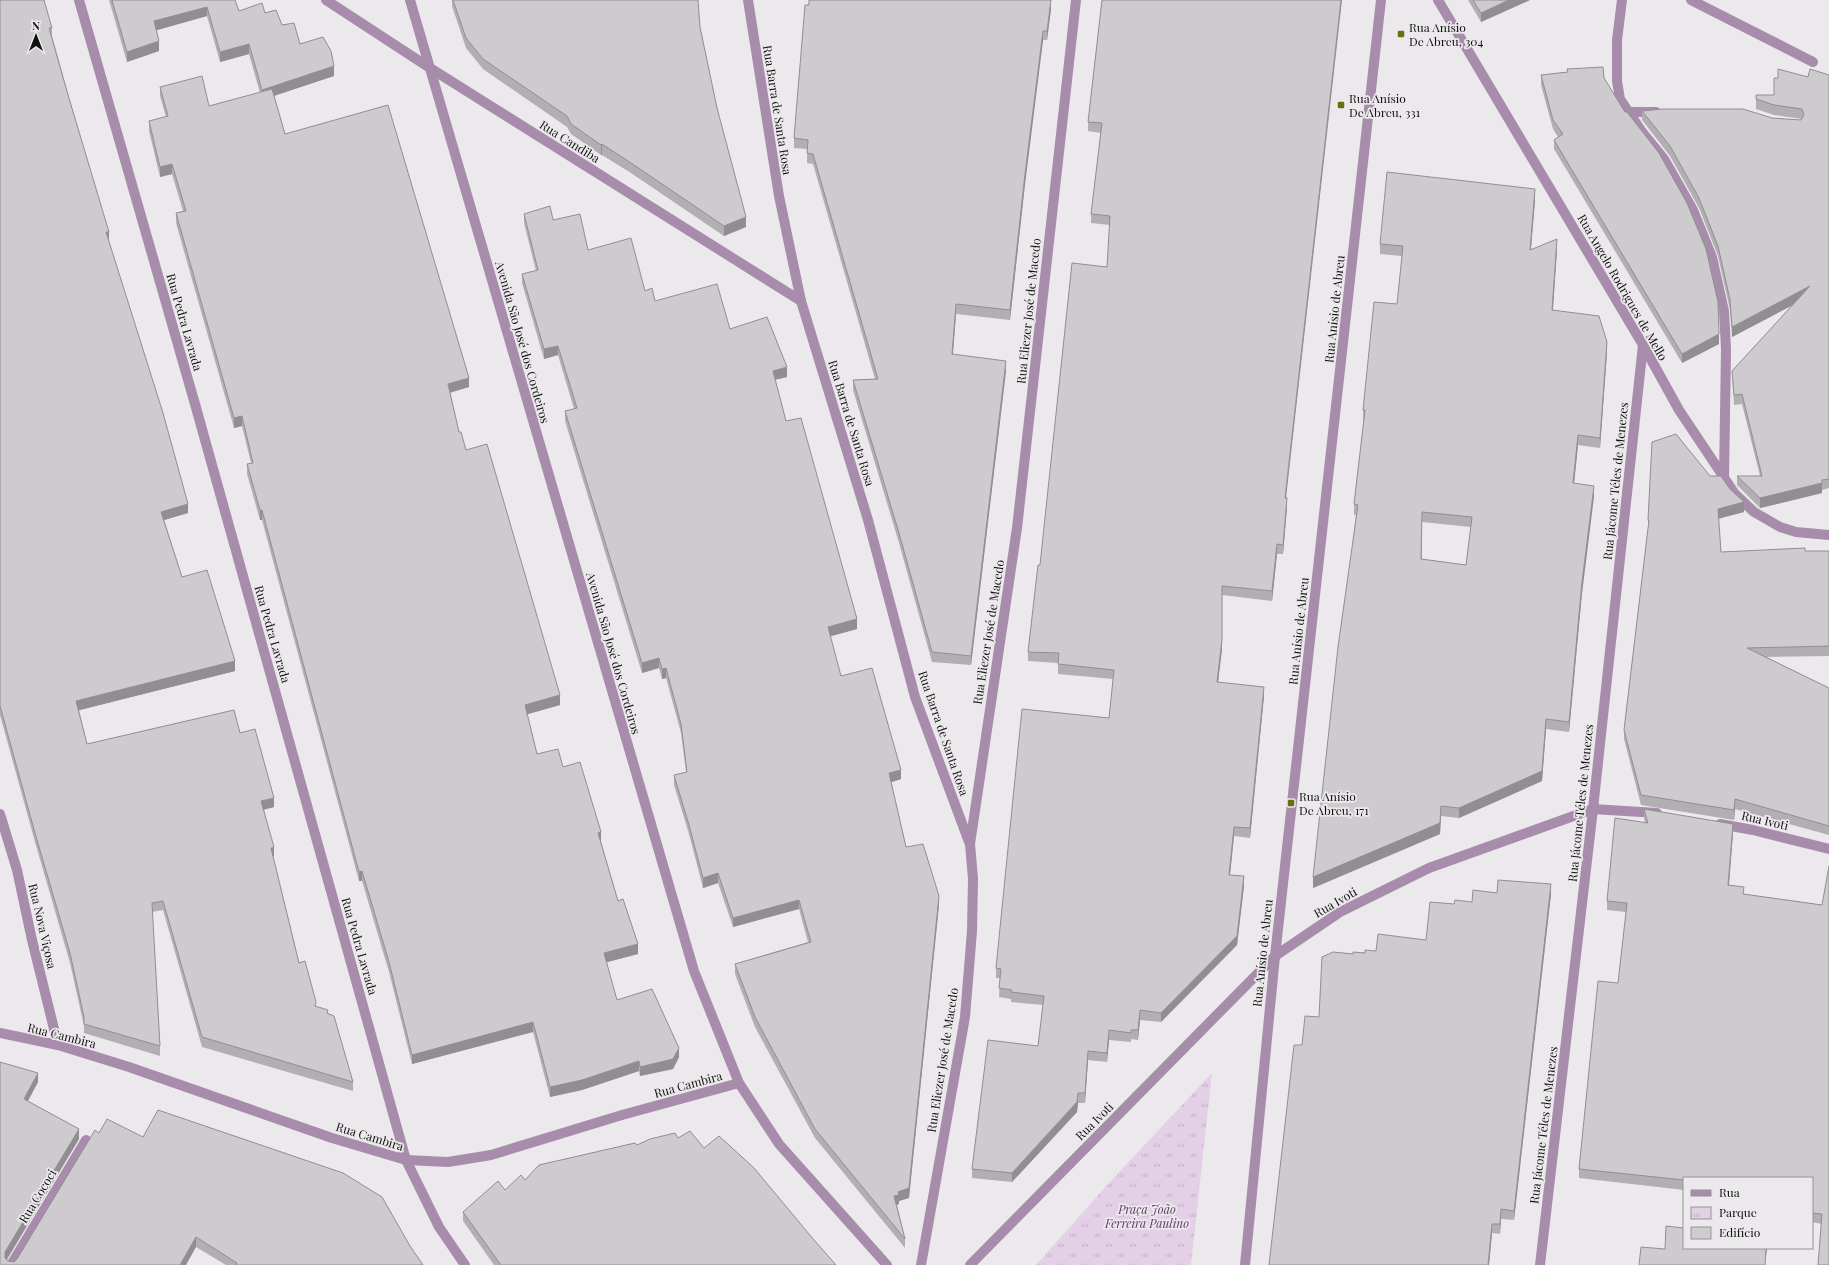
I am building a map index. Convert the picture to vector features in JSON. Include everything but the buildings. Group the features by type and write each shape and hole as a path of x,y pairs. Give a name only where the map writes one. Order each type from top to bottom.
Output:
{"street":[{"name":"Rua Pedra Lavrada","path":"79,0 199,419 406,1160 439,1227 465,1265"},
{"name":"Rua Candiba","path":"326,0 430,68 801,301"},
{"name":"Avenida São José dos Cordeiros","path":"410,0 694,971 739,1083 779,1144 887,1265"},
{"name":"Rua Barra de Santa Rosa","path":"748,0 779,196 801,301 868,520 915,696 970,844"},
{"name":"Rua Eliezer José de Macedo","path":"921,1265 965,1017 972,931 973,879 970,844 1017,528 1076,0"},
{"name":"Rua Anísio de Abreu","path":"1245,1265 1275,956 1381,0"},
{"name":"Rua Angelo Rodrigues de Mello","path":"1438,0 1643,344 1679,410 1735,494 1754,512 1780,527 1796,532 1829,535"},
{"path":"1622,0 1617,40 1617,81 1620,99 1664,159 1693,210 1712,257 1724,311 1726,349 1724,478"},
{"path":"1691,0 1813,62"},
{"path":"1629,112 1668,112"},
{"name":"Rua Jácome Téles de Menezes","path":"1540,1265 1593,809 1643,344"},
{"name":"Rua Ivoti","path":"970,1265 1275,956 1340,912 1429,868 1593,809 1651,812 1667,815"},
{"name":"Rua Nova Viçosa","path":"0,814 17,870 32,940 58,1045"},
{"name":"Rua Ivoti","path":"1706,822 1753,830 1829,849"},
{"name":"Rua Cambira","path":"0,1033 58,1045 129,1067 332,1138 406,1160 448,1162 491,1156 622,1115 739,1083"},
{"name":"Rua Cococi","path":"11,1265 86,1140"}],"green space":[{"name":"Praça João Ferreira Paulino","path":"1212,1073 1191,1265 1036,1265 1109,1183"}],"place":[{"name":"Rua Anísio De Abreu, 304","path":"1401,34"},
{"name":"Rua Anísio De Abreu, 331","path":"1341,105"},
{"name":"Rua Anísio De Abreu, 171","path":"1291,803"}]}
